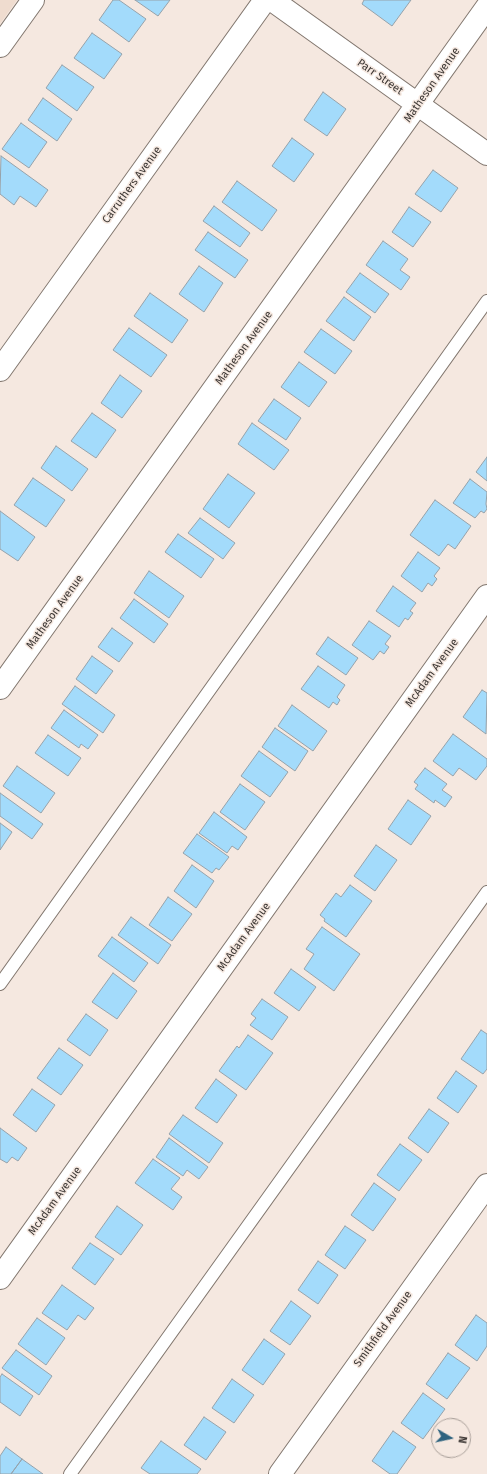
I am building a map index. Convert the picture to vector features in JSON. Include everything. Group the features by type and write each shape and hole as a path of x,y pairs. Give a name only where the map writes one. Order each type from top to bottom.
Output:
{"street":[{"path":"0,46 33,0"},
{"name":"Carruthers Avenue","path":"0,370 265,0"},
{"name":"Parr Street","path":"272,0 487,154"},
{"name":"Matheson Avenue","path":"0,688 487,8"},
{"name":"McAdam Avenue","path":"0,1278 487,596"},
{"name":"Smithfield Avenue","path":"280,1474 487,1185"}],"lane":[{"path":"0,984 487,301"},
{"path":"70,1474 487,892"}],"shaded area":[{"path":"0,0 17,0 0,24"}],"building":[{"path":"113,0 119,0 146,19 129,42 99,20"},
{"path":"135,0 170,0 158,16"},
{"path":"364,0 411,0 392,26 362,4"},
{"path":"92,33 122,54 104,79 74,58"},
{"path":"62,65 94,87 77,111 46,88"},
{"path":"323,92 346,109 327,136 304,120"},
{"path":"43,98 72,119 57,141 28,120"},
{"path":"21,123 47,142 29,168 2,149"},
{"path":"292,138 314,154 294,182 272,166"},
{"path":"1,156 48,190 36,207 20,196 14,205 0,194"},
{"path":"433,170 458,188 441,212 415,194"},
{"path":"237,181 277,210 262,231 222,202"},
{"path":"214,206 250,233 240,247 203,221"},
{"path":"409,207 431,222 413,247 392,232"},
{"path":"208,232 248,260 235,278 195,250"},
{"path":"383,241 408,259 400,270 410,277 401,290 366,265"},
{"path":"199,266 223,283 204,312 179,294"},
{"path":"360,273 389,294 375,313 346,292"},
{"path":"150,293 188,320 172,343 134,316"},
{"path":"344,297 371,317 354,341 326,321"},
{"path":"129,328 167,355 151,377 113,350"},
{"path":"321,329 352,351 335,374 304,352"},
{"path":"299,362 327,382 309,407 281,387"},
{"path":"120,375 142,391 122,418 101,403"},
{"path":"274,399 301,418 286,440 258,421"},
{"path":"92,413 116,430 96,458 71,441"},
{"path":"252,423 289,450 274,470 238,444"},
{"path":"56,446 88,469 72,491 41,468"},
{"path":"487,457 487,481 476,472"},
{"path":"228,474 255,493 229,528 203,509"},
{"path":"33,478 65,500 46,527 14,505"},
{"path":"470,479 487,492 487,509 484,513 481,511 475,518 453,503"},
{"path":"435,500 471,526 455,549 448,544 439,556 410,535"},
{"path":"0,511 35,537 18,561 0,549"},
{"path":"200,518 235,543 223,559 188,533"},
{"path":"178,534 214,559 201,578 165,552"},
{"path":"418,552 440,568 434,576 437,579 432,586 428,583 422,592 401,576"},
{"path":"149,571 184,596 169,618 134,593"},
{"path":"393,586 416,603 410,611 413,613 408,620 405,618 399,627 376,611"},
{"path":"134,599 168,624 154,643 120,618"},
{"path":"369,621 391,636 385,644 389,647 384,654 380,651 373,660 352,645"},
{"path":"112,628 133,643 119,662 98,647"},
{"path":"328,637 358,658 346,675 316,654"},
{"path":"92,656 113,671 96,694 76,679"},
{"path":"318,666 345,685 337,697 340,700 337,705 333,702 329,708 301,689"},
{"path":"75,686 115,715 103,733 62,704"},
{"path":"482,690 487,693 486,734 463,717"},
{"path":"292,705 327,731 313,751 278,726"},
{"path":"64,710 98,735 88,749 81,744 79,748 51,728"},
{"path":"275,728 308,751 295,771 262,747"},
{"path":"453,734 487,759 487,766 476,780 459,768 453,776 433,761"},
{"path":"48,735 81,758 68,776 35,753"},
{"path":"259,751 288,772 270,797 241,776"},
{"path":"17,766 55,793 41,813 3,786"},
{"path":"425,768 447,784 442,790 452,797 445,807 435,800 434,803 415,789 418,785 414,782"},
{"path":"240,784 265,802 245,830 220,812"},
{"path":"0,793 43,824 32,839 0,816"},
{"path":"408,800 431,816 411,845 388,829"},
{"path":"214,812 247,837 238,850 232,846 227,853 199,833"},
{"path":"0,823 12,832 0,850"},
{"path":"197,834 229,857 219,870 216,868 212,873 183,853"},
{"path":"376,845 397,860 375,891 354,876"},
{"path":"192,865 214,881 196,908 174,891"},
{"path":"350,885 372,901 346,937 324,921 325,919 320,915 336,893 341,897"},
{"path":"168,897 192,914 172,941 149,925"},
{"path":"131,917 171,945 158,964 118,935"},
{"path":"322,927 360,954 334,991 304,969 314,954 306,949"},
{"path":"112,937 148,963 134,982 98,956"},
{"path":"291,969 316,987 299,1011 274,993"},
{"path":"113,973 137,991 117,1019 92,1002"},
{"path":"262,999 288,1017 272,1040 250,1025 256,1018 251,1014"},
{"path":"86,1014 108,1030 90,1056 67,1040"},
{"path":"481,1030 487,1034 487,1069 483,1074 461,1059"},
{"path":"248,1035 273,1053 246,1090 219,1071 237,1046 239,1048"},
{"path":"59,1048 83,1065 61,1095 37,1078"},
{"path":"456,1071 477,1086 458,1113 437,1098"},
{"path":"216,1079 237,1095 217,1123 195,1108"},
{"path":"32,1089 55,1105 36,1132 13,1115"},
{"path":"429,1109 449,1123 428,1153 408,1138"},
{"path":"183,1115 223,1143 209,1163 169,1134"},
{"path":"0,1128 27,1148 18,1161 12,1157 7,1163 0,1159"},
{"path":"169,1138 208,1167 199,1179 187,1170 183,1176 156,1157"},
{"path":"400,1144 422,1160 399,1191 377,1175"},
{"path":"153,1159 180,1178 171,1189 182,1197 173,1210 135,1183"},
{"path":"374,1183 396,1199 373,1231 351,1215"},
{"path":"117,1206 143,1225 121,1255 95,1237"},
{"path":"345,1226 366,1240 345,1269 325,1255"},
{"path":"90,1243 114,1259 95,1285 72,1268"},
{"path":"318,1261 338,1275 318,1304 298,1290"},
{"path":"62,1285 94,1308 85,1320 78,1315 67,1330 42,1313"},
{"path":"291,1301 311,1316 290,1345 270,1331"},
{"path":"476,1315 487,1323 487,1346 477,1361 455,1345"},
{"path":"37,1318 65,1338 46,1365 18,1344"},
{"path":"264,1339 285,1354 263,1385 242,1370"},
{"path":"16,1350 52,1376 39,1395 2,1368"},
{"path":"448,1353 470,1368 447,1399 426,1384"},
{"path":"2,1374 33,1396 20,1416 0,1402 0,1377"},
{"path":"232,1379 254,1395 234,1423 212,1408"},
{"path":"423,1393 445,1409 438,1418 431,1418 431,1428 423,1439 401,1423"},
{"path":"204,1417 226,1432 206,1460 184,1445"},
{"path":"393,1431 416,1447 397,1474 390,1474 372,1461"},
{"path":"161,1441 201,1469 197,1474 150,1474 141,1468"},
{"path":"6,1447 22,1459 11,1474 0,1474 0,1456"},
{"path":"22,1459 43,1474 11,1474"}]}
